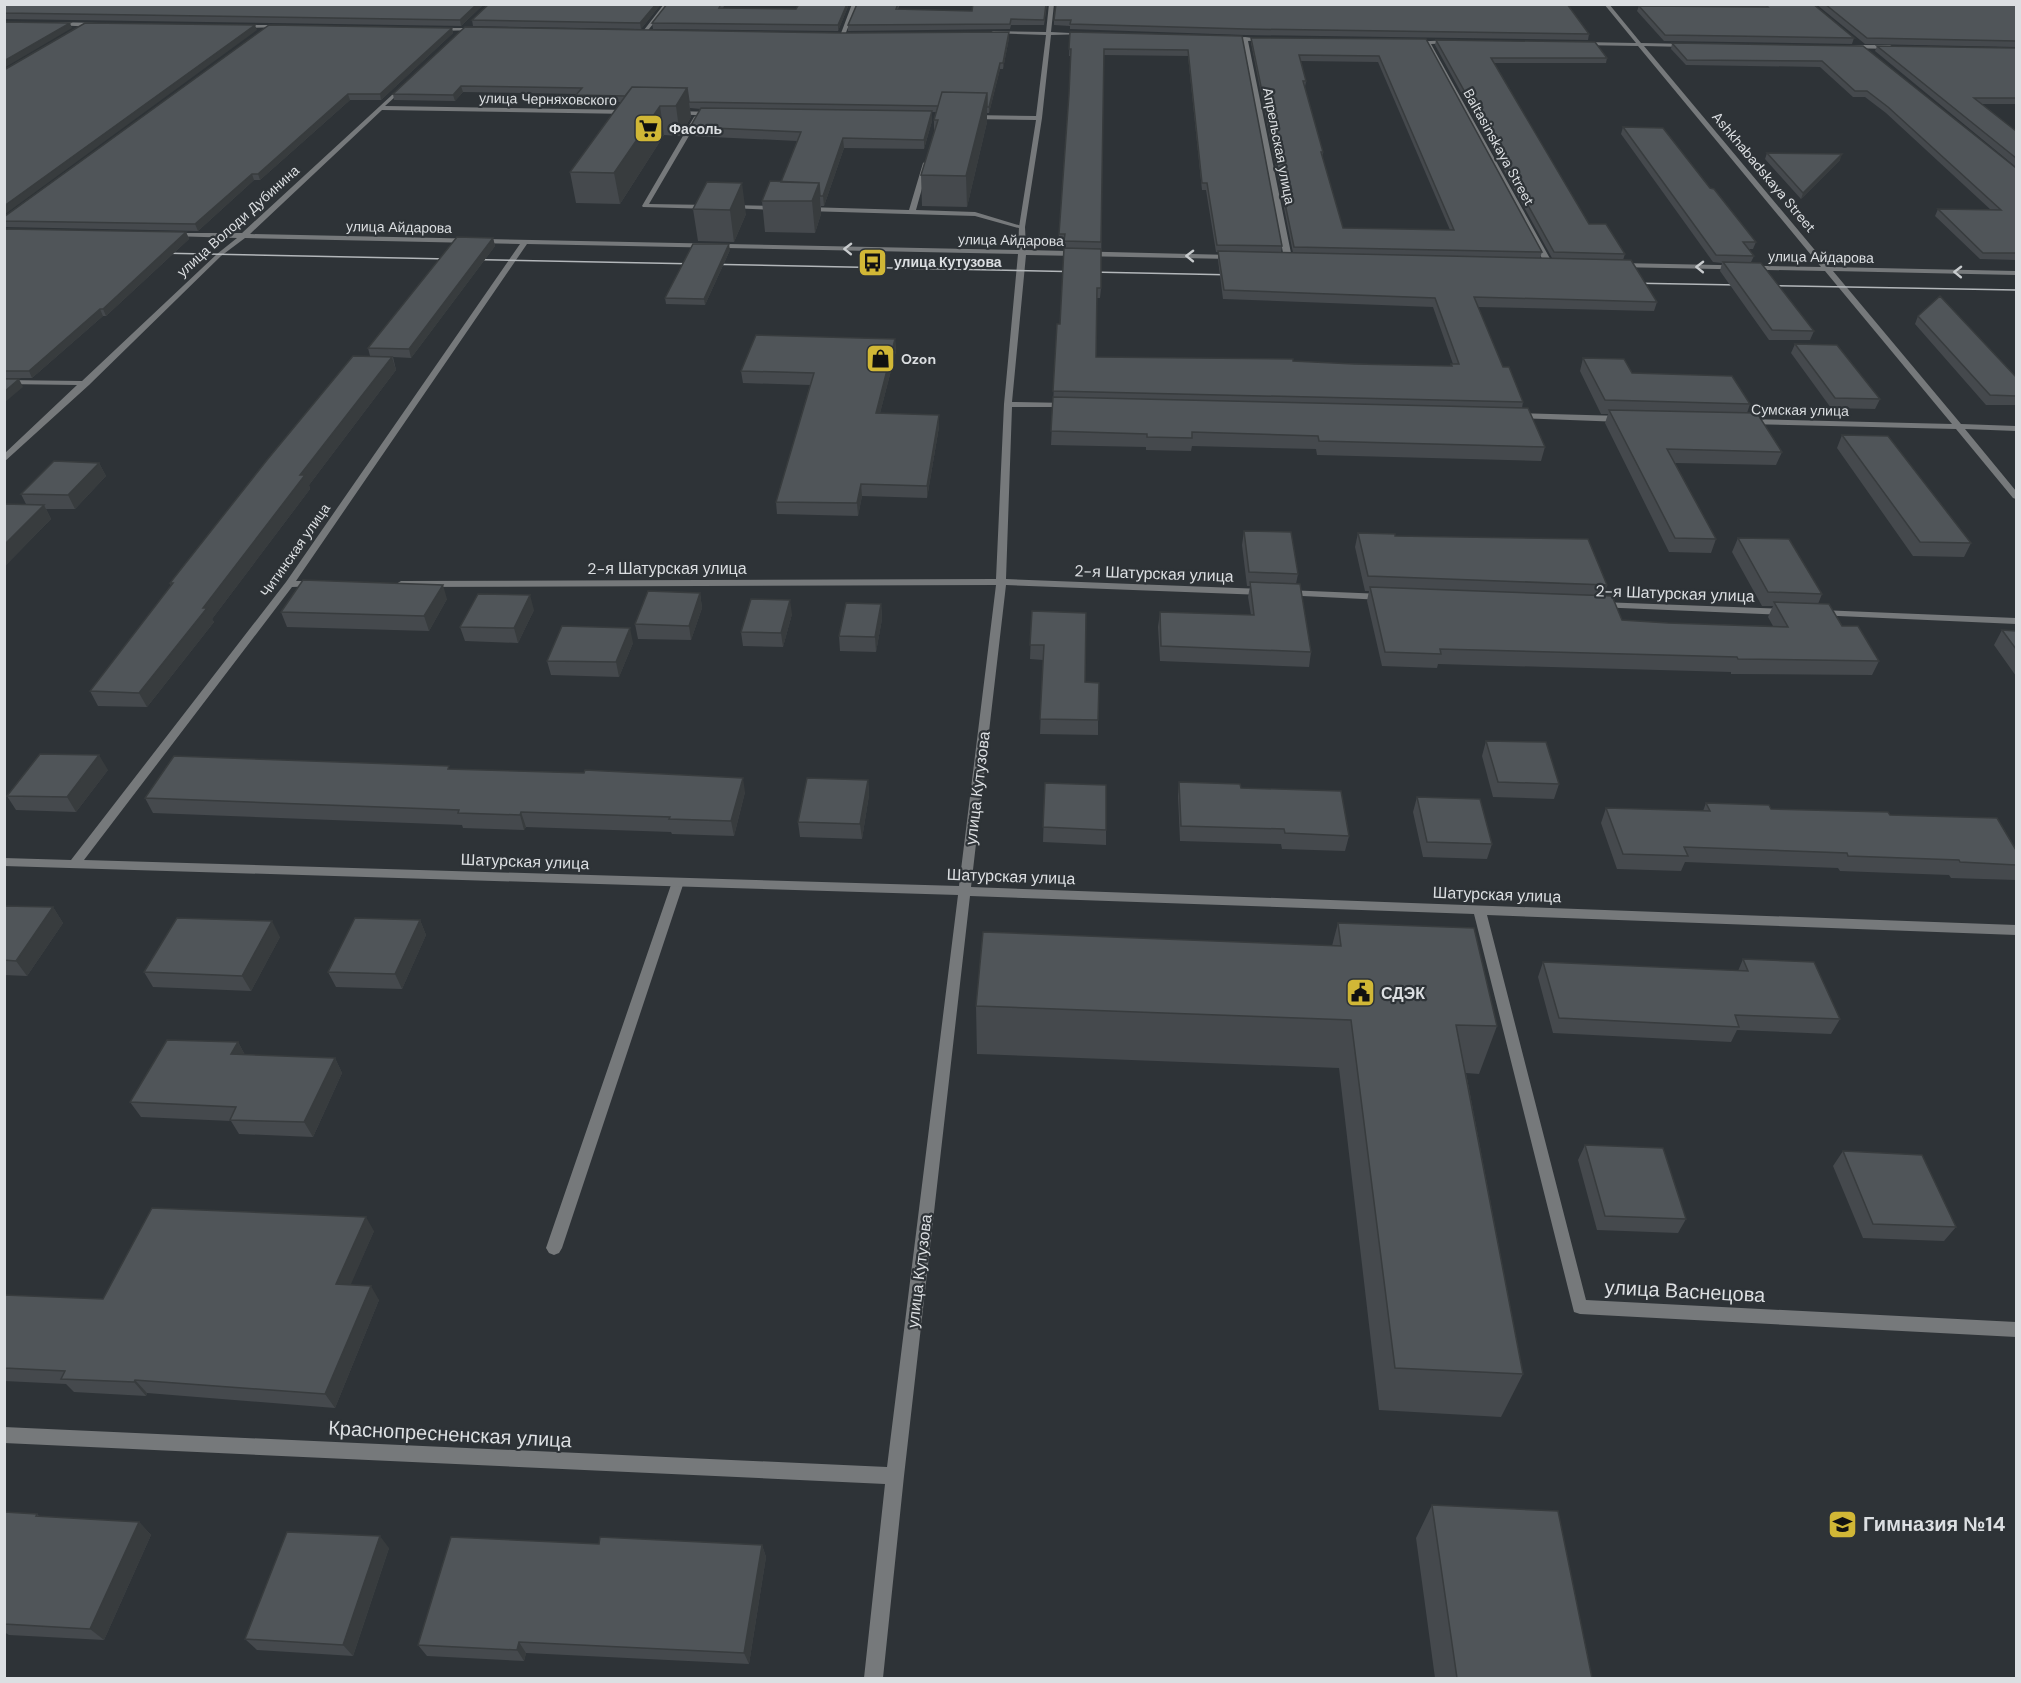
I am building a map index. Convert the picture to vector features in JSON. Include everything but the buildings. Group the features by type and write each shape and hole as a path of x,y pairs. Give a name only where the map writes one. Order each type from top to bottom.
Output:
{"street":[{"path":"643,33 667,4"},
{"path":"842,35 855,4"},
{"name":"улица Кутузова","path":"874,1678 895,1476 1001,582 1008,404 1022,253 1022,227 1040,118 1052,4"},
{"name":"Ashkhabadskaya Street","path":"1606,4 2016,496"},
{"path":"51,24 109,25"},
{"path":"456,38 471,24"},
{"path":"76,31 86,25"},
{"path":"234,27 292,27"},
{"path":"259,34 269,27"},
{"path":"429,30 488,30"},
{"path":"631,32 655,33"},
{"path":"980,33 1096,34"},
{"path":"830,35 854,35"},
{"path":"1222,39 1268,40"},
{"name":"Апрельская улица","path":"1245,39 1288,258"},
{"path":"1851,40 1869,54"},
{"path":"1405,42 1463,42"},
{"name":"Baltasinskaya Street","path":"1428,42 1549,264"},
{"path":"1569,44 1697,45"},
{"path":"1848,46 1893,47"},
{"name":"улица Володи Дубинина","path":"4,459 219,255 243,236 413,77"},
{"name":"улица Черняховского","path":"380,108 640,112"},
{"path":"664,113 723,114"},
{"path":"699,113 645,206 715,207"},
{"path":"961,117 1040,118"},
{"path":"912,211 927,158"},
{"path":"726,207 784,208"},
{"path":"796,208 975,214 1022,227"},
{"name":"улица Айдарова","path":"160,234 1242,257"},
{"name":"Читинская улица","path":"74,864 289,584 525,242"},
{"path":"1277,257 1300,258"},
{"path":"1537,263 1560,264"},
{"name":"улица Айдарова","path":"1607,265 2016,273"},
{"path":"4,381 86,383"},
{"path":"1008,404 1079,406"},
{"path":"1507,416 1626,419"},
{"name":"Сумская улица","path":"1733,422 2016,428"},
{"name":"2-я Шатурская улица","path":"384,584 1001,582 1396,597"},
{"path":"289,584 325,584"},
{"name":"2-я Шатурская улица","path":"1587,604 1790,612"},
{"path":"1814,613 2016,621"},
{"name":"Шатурская улица","path":"4,862 965,891 2016,930"},
{"path":"554,1248 678,882"},
{"name":"улица Васнецова","path":"1479,910 1580,1307 2016,1330"},
{"name":"Краснопресненская улица","path":"4,1435 895,1476"}],"tram line":[{"path":"157,253 1237,275"},
{"path":"1627,283 2016,290"}],"place":[{"name":"Фасоль","path":"648,129"},
{"name":"улица Кутузова","path":"873,262"},
{"name":"Ozon","path":"880,359"},
{"name":"СДЭК","path":"1360,993"},
{"name":"Гимназия №14","path":"1842,1524"}]}
